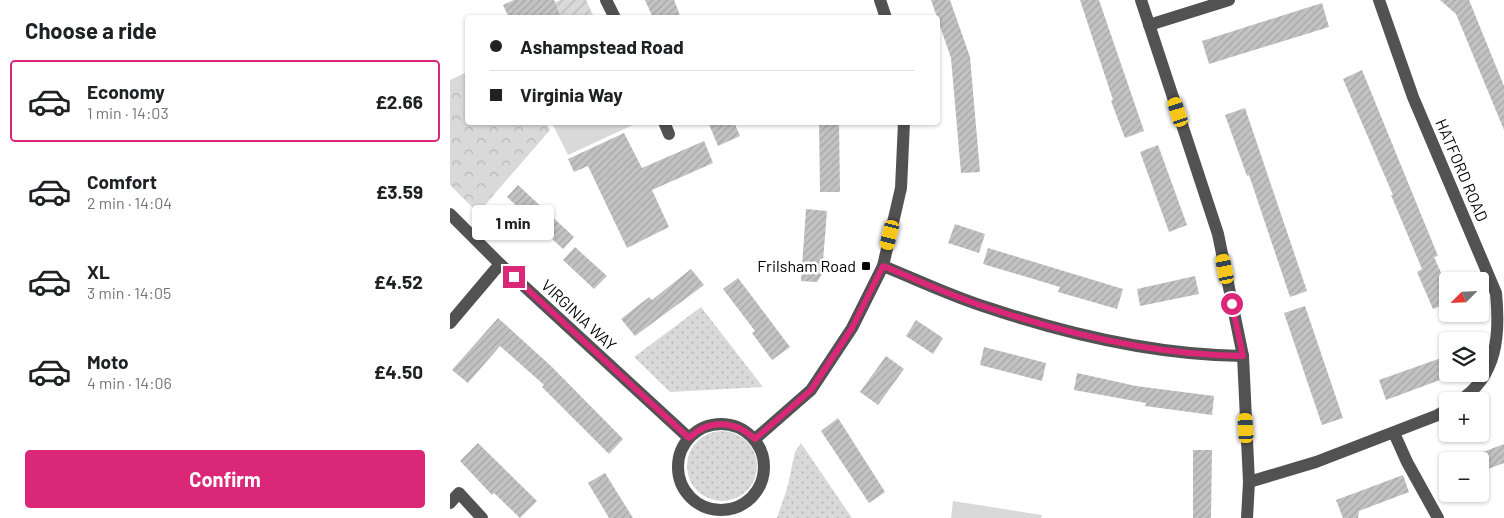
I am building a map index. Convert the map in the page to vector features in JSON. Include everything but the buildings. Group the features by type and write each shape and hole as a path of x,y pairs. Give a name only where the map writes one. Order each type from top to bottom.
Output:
{"street":[{"path":"606,0 613,15"},
{"path":"880,0 885,15"},
{"path":"1141,0 1218,234 1243,356 1249,482 1247,518"},
{"path":"1148,25 1229,0"},
{"name":"HATFORD ROAD","path":"1379,0 1413,97 1496,293 1499,323 1499,360 1471,392"},
{"path":"755,439 811,390 852,328 883,266 901,188 904,125"},
{"name":"VIRGINIA WAY","path":"450,214 500,264 689,438"},
{"path":"450,323 500,264"},
{"path":"883,266 987,308 1072,333 1204,356 1243,356"},
{"path":"1249,482 1316,462 1439,414"},
{"path":"731,424 745,430 755,439 762,452 765,466 762,480 758,490 736,513 705,507 692,499 686,492 679,478 678,465 681,450 689,438 697,430 709,425 731,424"},
{"path":"1394,433 1438,518"},
{"path":"450,503 459,493 482,518"}],"green space":[{"path":"561,0 586,0 593,15 561,15 555,2"},
{"path":"465,73 465,125 547,125 550,130 478,213 450,185 450,80"},
{"path":"553,125 633,125 568,155"},
{"path":"701,307 763,387 670,392 634,357"},
{"path":"729,431 742,437 751,446 755,452 757,466 755,480 747,491 736,499 715,501 708,499 697,491 689,480 687,459 689,452 697,441 708,433"},
{"path":"801,443 852,518 777,518 787,489 795,452"},
{"path":"953,501 1042,515 1041,518 951,518"}],"place":[{"name":"Frilsham Road","path":"866,266"}],"route":[{"path":"514,277 689,438 697,430 709,425 731,424 745,430 755,439 811,390 852,328 883,266 987,308 1072,333 1204,356 1243,356 1232,304"}]}
